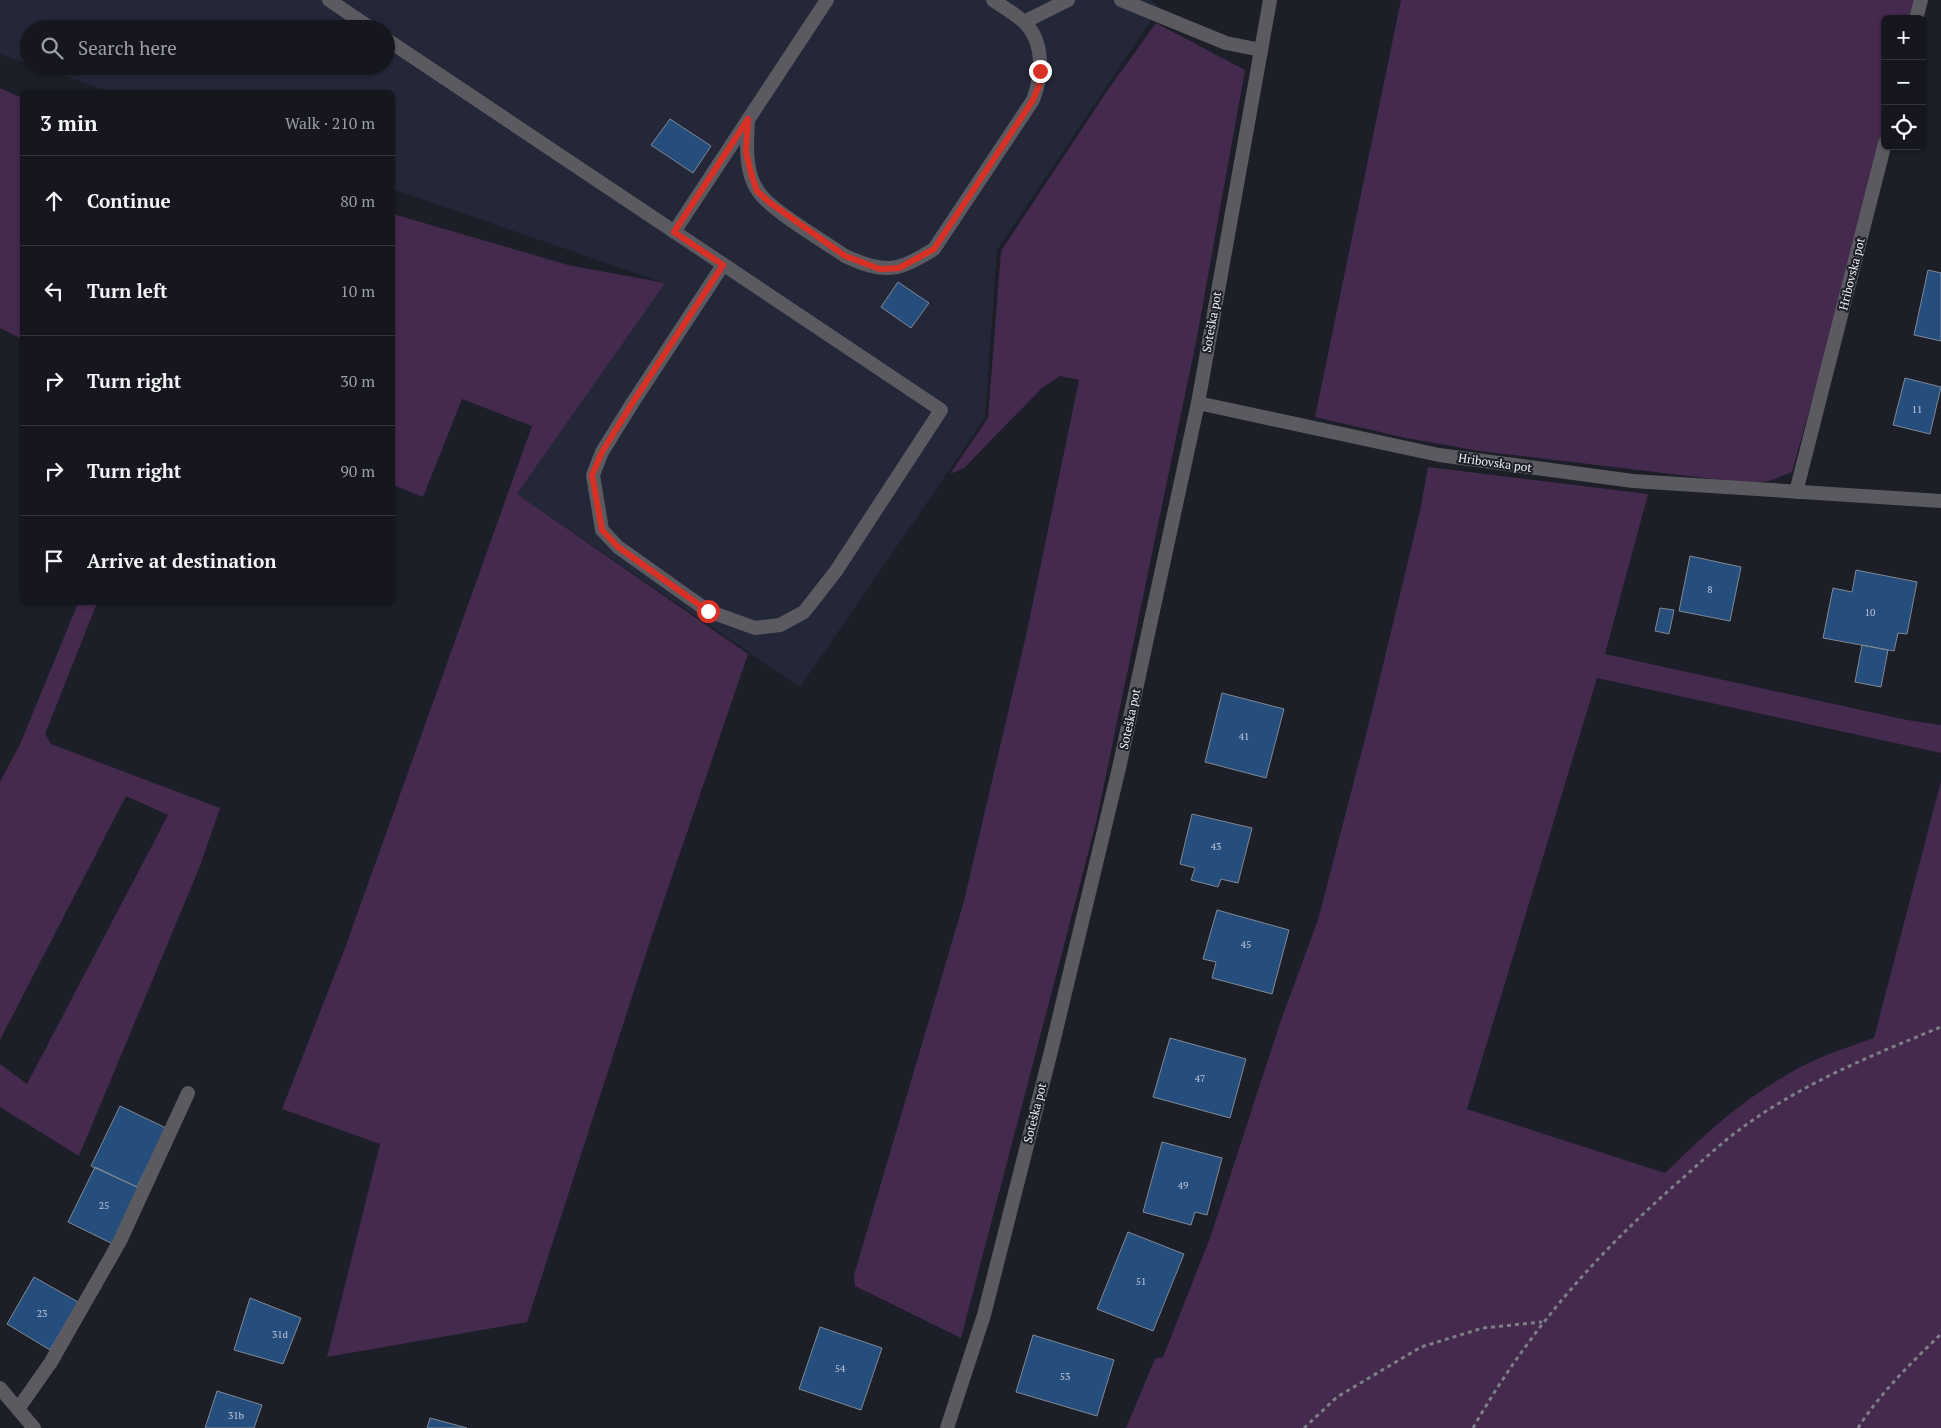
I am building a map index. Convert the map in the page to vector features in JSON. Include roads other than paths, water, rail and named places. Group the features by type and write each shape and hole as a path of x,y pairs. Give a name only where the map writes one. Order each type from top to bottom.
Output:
{"street":[{"path":"329,0 359,20"},
{"path":"748,119 746,152 757,191 769,202 845,256 880,269 899,268 934,249 1033,100 1039,86 1040,52 1034,33 1024,22 993,0"},
{"path":"1024,22 1068,0"},
{"path":"1122,0 1226,43 1261,50"},
{"name":"Soteška pot","path":"947,1428 984,1315 1119,768 1198,403 1270,0"},
{"path":"1917,15 1921,0"},
{"path":"674,232 825,1"},
{"path":"395,45 941,410 836,571 804,612 780,624 755,628 708,611 618,547 602,530 592,475 602,452 633,402 723,265"},
{"name":"Hribovska pot","path":"1796,492 1883,150"},
{"name":"Hribovska pot","path":"1198,403 1439,455 1633,482 1941,501"},
{"path":"18,1408 50,1362 120,1241 188,1093"},
{"path":"0,1388 34,1428"}]}
